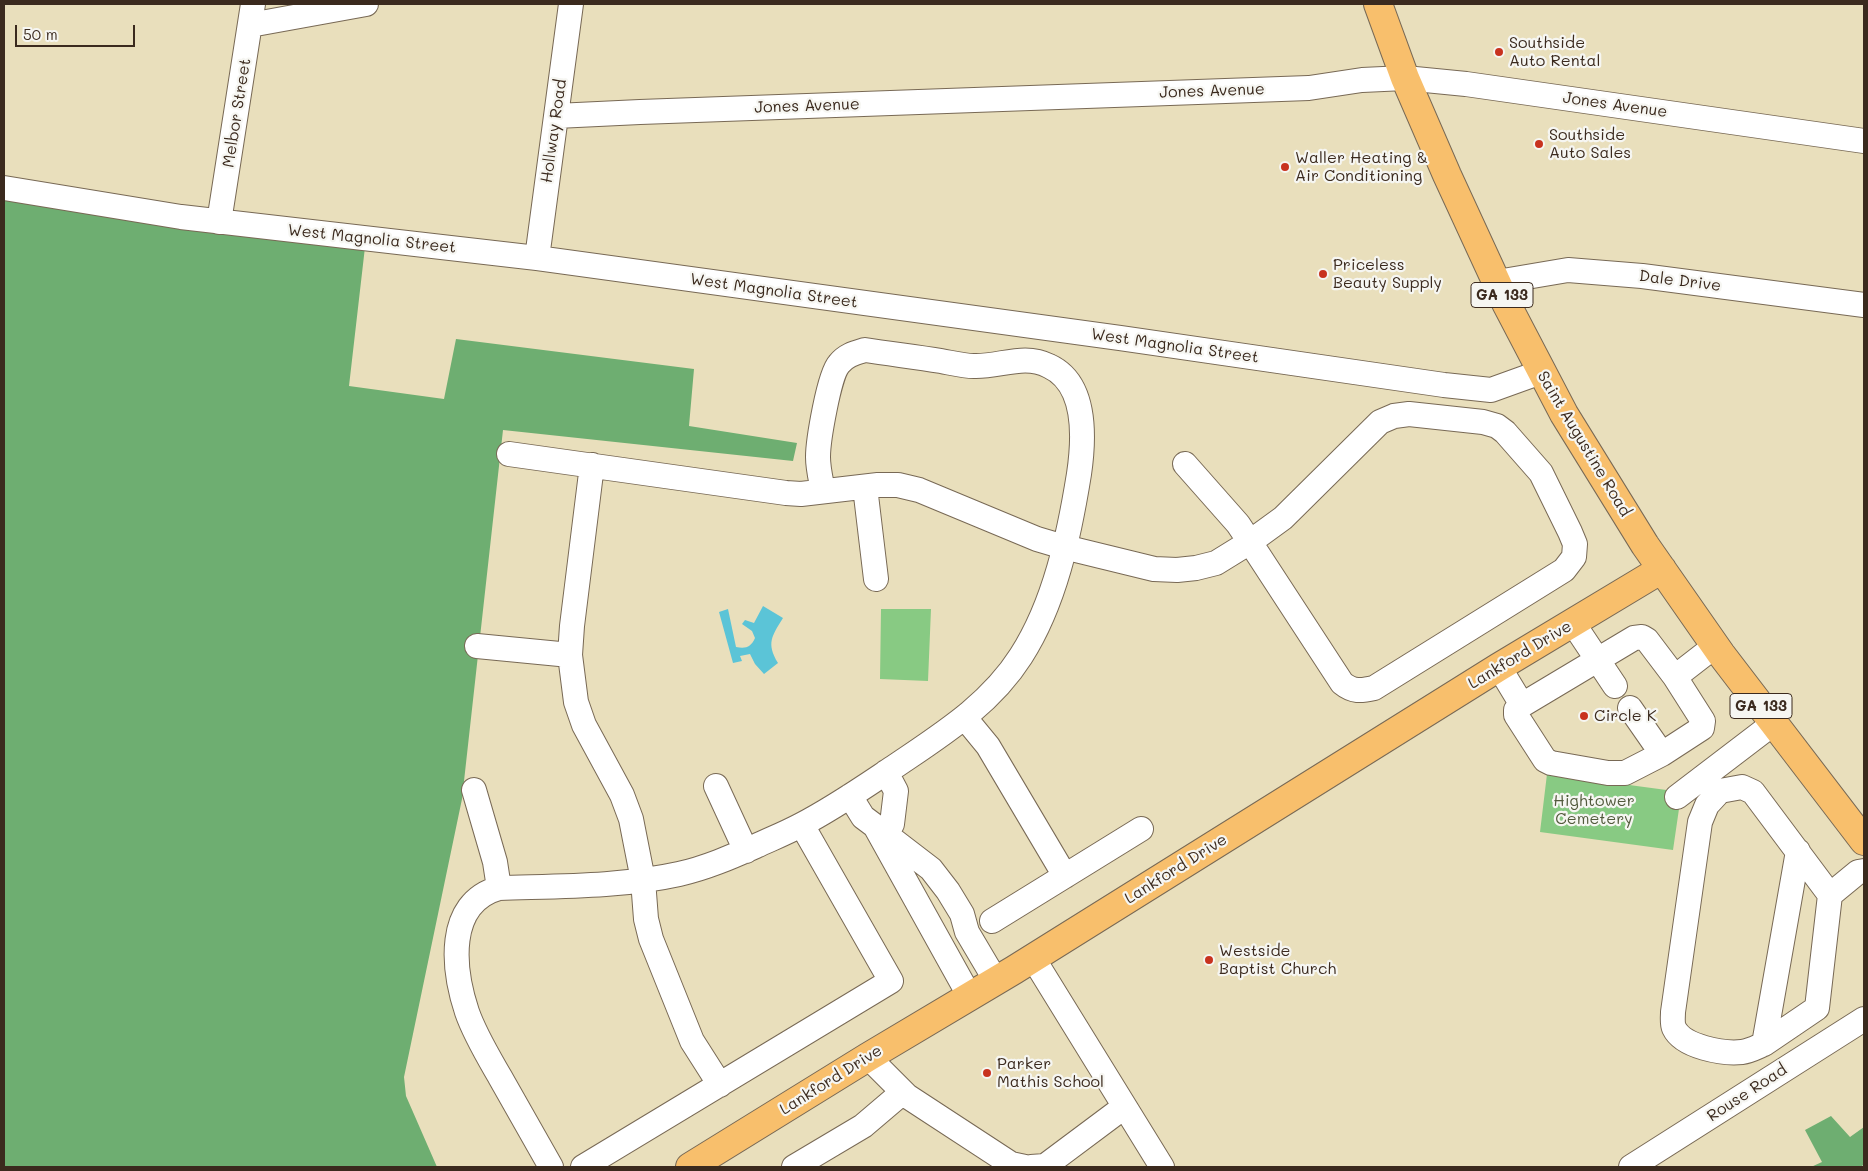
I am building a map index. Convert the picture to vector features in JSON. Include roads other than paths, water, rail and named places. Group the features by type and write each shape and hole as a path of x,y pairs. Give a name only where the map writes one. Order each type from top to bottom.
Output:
{"main road":[{"name":"Saint Augustine Road","path":"1378,4 1405,78 1506,303 1564,414 1662,569 1715,646 1864,841"},
{"name":"Lankford Drive","path":"690,1167 868,1057 996,981 1500,667 1662,569"}],"street":[{"path":"252,14 366,4"},
{"name":"Hollway Road","path":"537,258 571,4"},
{"name":"Melbor Street","path":"219,222 252,14"},
{"name":"Jones Avenue","path":"556,116 1309,88 1362,80 1405,78 1466,84 1864,141"},
{"name":"West Magnolia Street","path":"4,188 181,217 537,258 1120,338 1444,385 1491,390 1541,372"},
{"name":"Dale Drive","path":"1497,282 1568,270 1642,276 1864,305"},
{"path":"551,1167 479,1040 467,1013 457,965 457,936 462,916 473,902 486,892 499,888 620,883 679,874 706,867 802,825 850,796 965,718 985,701 1007,677 1022,655 1037,627 1052,591 1075,500 1082,456 1082,421 1078,401 1066,379 1052,366 1032,359 975,366 866,350 848,355 839,364 832,376 828,391 818,456 822,492"},
{"path":"509,454 786,493 802,494 898,485 919,490 1037,539 1154,569 1177,570 1216,563 1250,542 1283,518 1380,422 1394,416 1409,414 1483,422 1497,426 1505,432 1540,473 1575,544 1574,557 1564,570 1374,688 1360,691 1350,690 1342,683 1250,542 1238,524 1185,464"},
{"path":"592,465 570,655 576,702 587,732 622,795 631,819 643,880 646,919 651,939 692,1040 720,1085"},
{"path":"865,487 876,578"},
{"path":"1573,623 1615,686"},
{"path":"1642,637 1647,640 1675,677 1704,725 1662,754 1625,773 1615,774 1551,763 1545,760 1516,715 1516,710 1522,705 1634,638 1642,637"},
{"path":"477,646 570,655"},
{"path":"1675,677 1715,646"},
{"path":"1500,667 1522,705"},
{"path":"1630,708 1662,754"},
{"path":"965,718 988,746 1065,876"},
{"path":"1677,797 1774,723"},
{"path":"875,826 892,824 896,791 886,772"},
{"path":"716,786 746,850"},
{"path":"1742,787 1753,792 1830,895 1817,1008 1770,1040 1751,1050 1740,1052 1705,1048 1690,1043 1680,1036 1674,1026 1673,1012 1700,822 1707,805 1720,791 1742,787"},
{"path":"474,790 495,862 499,888"},
{"path":"850,796 875,826 970,996"},
{"path":"583,1167 892,981 802,825"},
{"path":"875,826 931,868 962,914 967,932 996,981"},
{"path":"992,921 1141,830"},
{"path":"1770,1040 1798,851"},
{"path":"1830,895 1858,872 1864,871"},
{"path":"1033,958 1162,1167"},
{"name":"Rouse Road","path":"1631,1167 1864,1018"},
{"path":"1770,1040 1795,1062"},
{"path":"868,1057 903,1092 1011,1164 1025,1167"},
{"path":"794,1167 863,1126 903,1092"},
{"path":"1031,1167 1046,1166 1124,1107"}],"water":[{"path":"763,606 783,618 773,635 771,645 778,663 764,674 755,664 750,654 740,656 742,661 733,663 719,612 728,609 736,647 743,648 750,645 755,638 752,631 742,624 745,620 754,623"}],"place":[{"name":"Southside Auto Rental","path":"1499,52"},
{"name":"Southside Auto Sales","path":"1539,144"},
{"name":"Waller Heating & Air Conditioning","path":"1285,167"},
{"name":"Priceless Beauty Supply","path":"1323,274"},
{"name":"Circle K","path":"1584,716"},
{"name":"Westside Baptist Church","path":"1209,960"},
{"name":"Parker Mathis School","path":"987,1073"}],"park label":[{"name":"Hightower Cemetery","path":"1594,810"}]}
